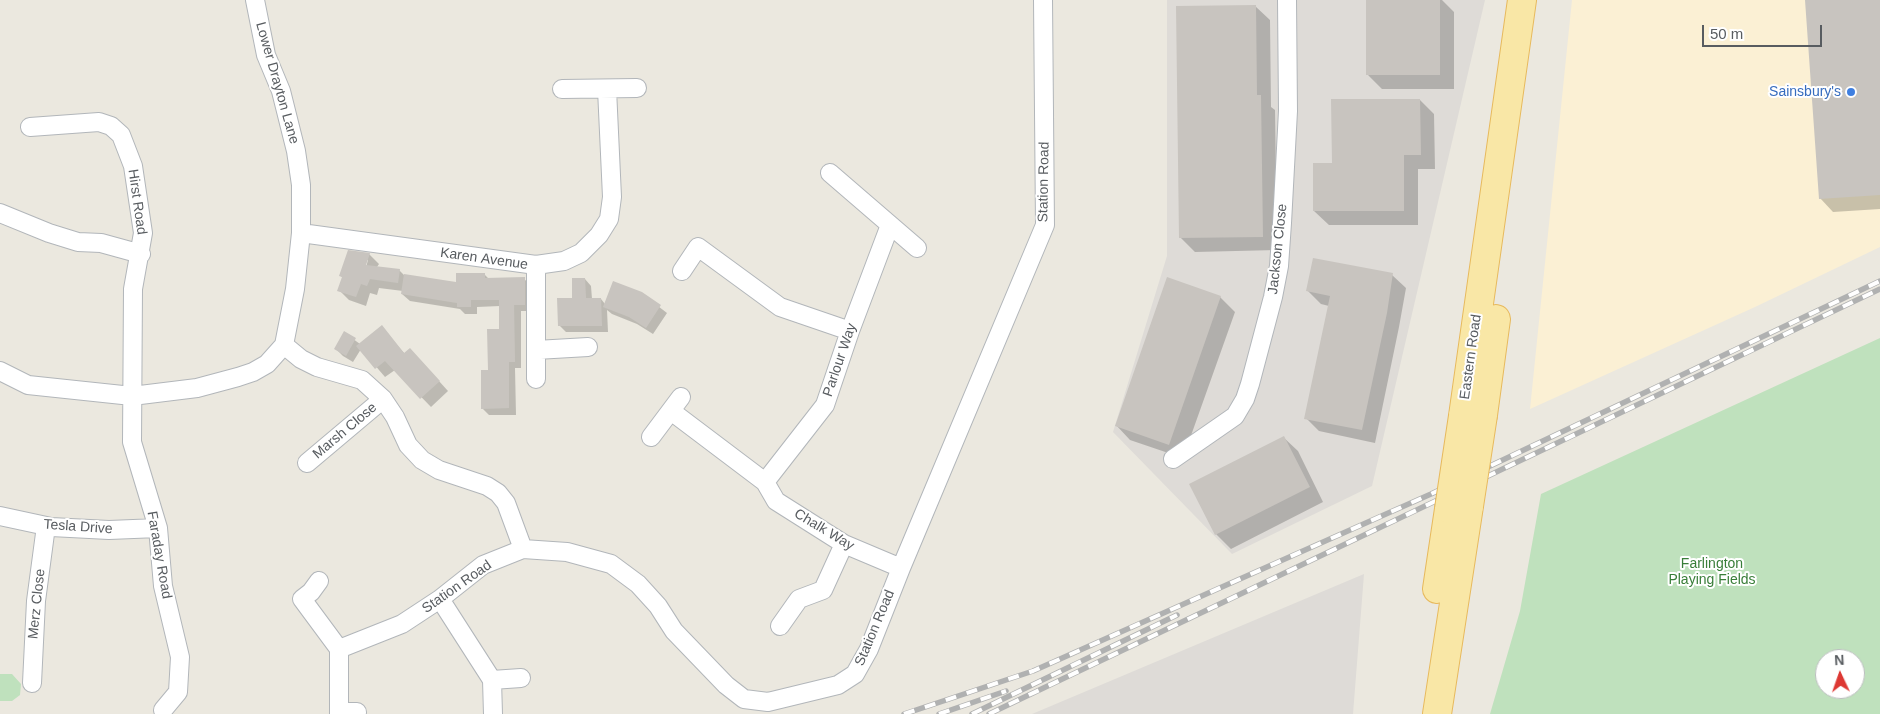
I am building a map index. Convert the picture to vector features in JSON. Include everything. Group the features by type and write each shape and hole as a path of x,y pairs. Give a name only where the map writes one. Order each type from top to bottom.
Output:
{"main road":[{"name":"Eastern Road","path":"1473,415 1522,0"},
{"name":"Eastern Road","path":"1419,714 1459,508 1540,0"},
{"name":"Eastern Road","path":"1437,714 1459,508"}],"street":[{"name":"Lower Drayton Lane","path":"0,372 28,385 132,396 197,388 238,377 267,364 284,345 296,289 301,232 301,185 296,151 280,92 266,55 255,0"},
{"name":"Station Road","path":"339,649 402,624 440,599 483,565 523,549 567,552 611,564 638,584 658,606 674,631 726,685 744,699 768,702 838,685 855,674 869,650 900,568 1045,225 1043,0"},
{"name":"Jackson Close","path":"1173,459 1235,416 1245,399 1250,384 1273,297 1279,266 1287,120 1287,0"},
{"name":"Karen Avenue","path":"301,232 536,265 564,261 581,254 599,236 609,219 612,196 607,88"},
{"path":"562,89 637,88"},
{"name":"Hirst Road","path":"30,127 99,122 111,126 121,135 133,166 143,233 141,254 133,290 132,396"},
{"path":"830,173 917,248"},
{"path":"0,213 71,240 102,243 141,254"},
{"name":"Parlour Way","path":"766,482 825,405 850,331 890,225"},
{"path":"682,271 698,247 780,307 850,331"},
{"path":"536,265 536,379"},
{"path":"284,345 301,359 317,367 362,380 383,399 395,417 408,444 422,460 439,470 487,486 498,493 506,503 523,549"},
{"path":"536,350 588,347"},
{"name":"Faraday Road","path":"132,396 132,442 158,528 163,586 180,656 178,692 164,710"},
{"name":"Marsh Close","path":"307,463 383,399"},
{"path":"651,437 676,404 766,482"},
{"name":"Chalk Way","path":"766,482 776,501 844,544 900,568"},
{"name":"Tesla Drive","path":"0,516 46,526 109,530 158,528"},
{"name":"Merz Close","path":"32,683 36,601 46,526"},
{"path":"780,626 799,599 823,590 844,544"},
{"path":"319,581 311,592 302,599 339,649 339,713 357,712"},
{"path":"440,599 492,680 493,714"},
{"path":"492,680 521,678"}],"shaded area":[{"path":"1167,0 1485,0 1372,486 1232,554 1113,432 1167,256"},
{"path":"1572,0 1880,0 1880,247 1755,307 1530,409"},
{"path":"1364,574 1353,714 1032,714"}],"green space":[{"name":"Farlington Playing Fields","path":"1880,338 1880,714 1490,714 1520,611 1541,494"},
{"path":"0,674 12,674 21,684 20,695 12,701 0,701"}],"building":[{"path":"1366,0 1440,0 1440,75 1366,75"},
{"name":"Sainsbury's","path":"1805,0 1880,0 1880,195 1819,199"},
{"path":"1256,5 1257,95 1261,95 1263,237 1179,238 1176,6"},
{"path":"1331,99 1420,99 1421,155 1404,155 1404,211 1313,211 1313,163 1332,163"},
{"path":"348,250 370,253 366,265 400,269 398,283 370,279 367,286 361,284 356,297 337,291 342,277 339,276"},
{"path":"1313,258 1393,273 1387,313 1362,430 1304,419 1330,296 1306,291"},
{"path":"456,273 485,273 485,278 525,277 525,305 514,305 515,362 509,362 509,408 481,409 481,370 488,370 487,329 499,329 499,300 471,300 471,307 457,307 457,303 401,294 404,274 456,282"},
{"path":"1167,277 1221,296 1169,445 1115,426"},
{"path":"572,278 585,278 586,298 601,298 602,326 558,326 557,298 572,298"},
{"path":"613,281 642,292 661,305 646,328 629,317 603,307"},
{"path":"382,325 404,353 410,348 440,381 420,399 385,361 375,369 356,346"},
{"path":"344,331 356,338 346,356 334,349"},
{"path":"1284,436 1310,487 1215,535 1189,484"}],"railway":[{"path":"904,714 1033,671 1431,494 1880,281"},
{"path":"989,714 1880,289"},
{"path":"972,714 1177,615"},
{"path":"939,714 1006,691"}],"place":[{"name":"Sainsbury's","path":"1851,92"}]}
